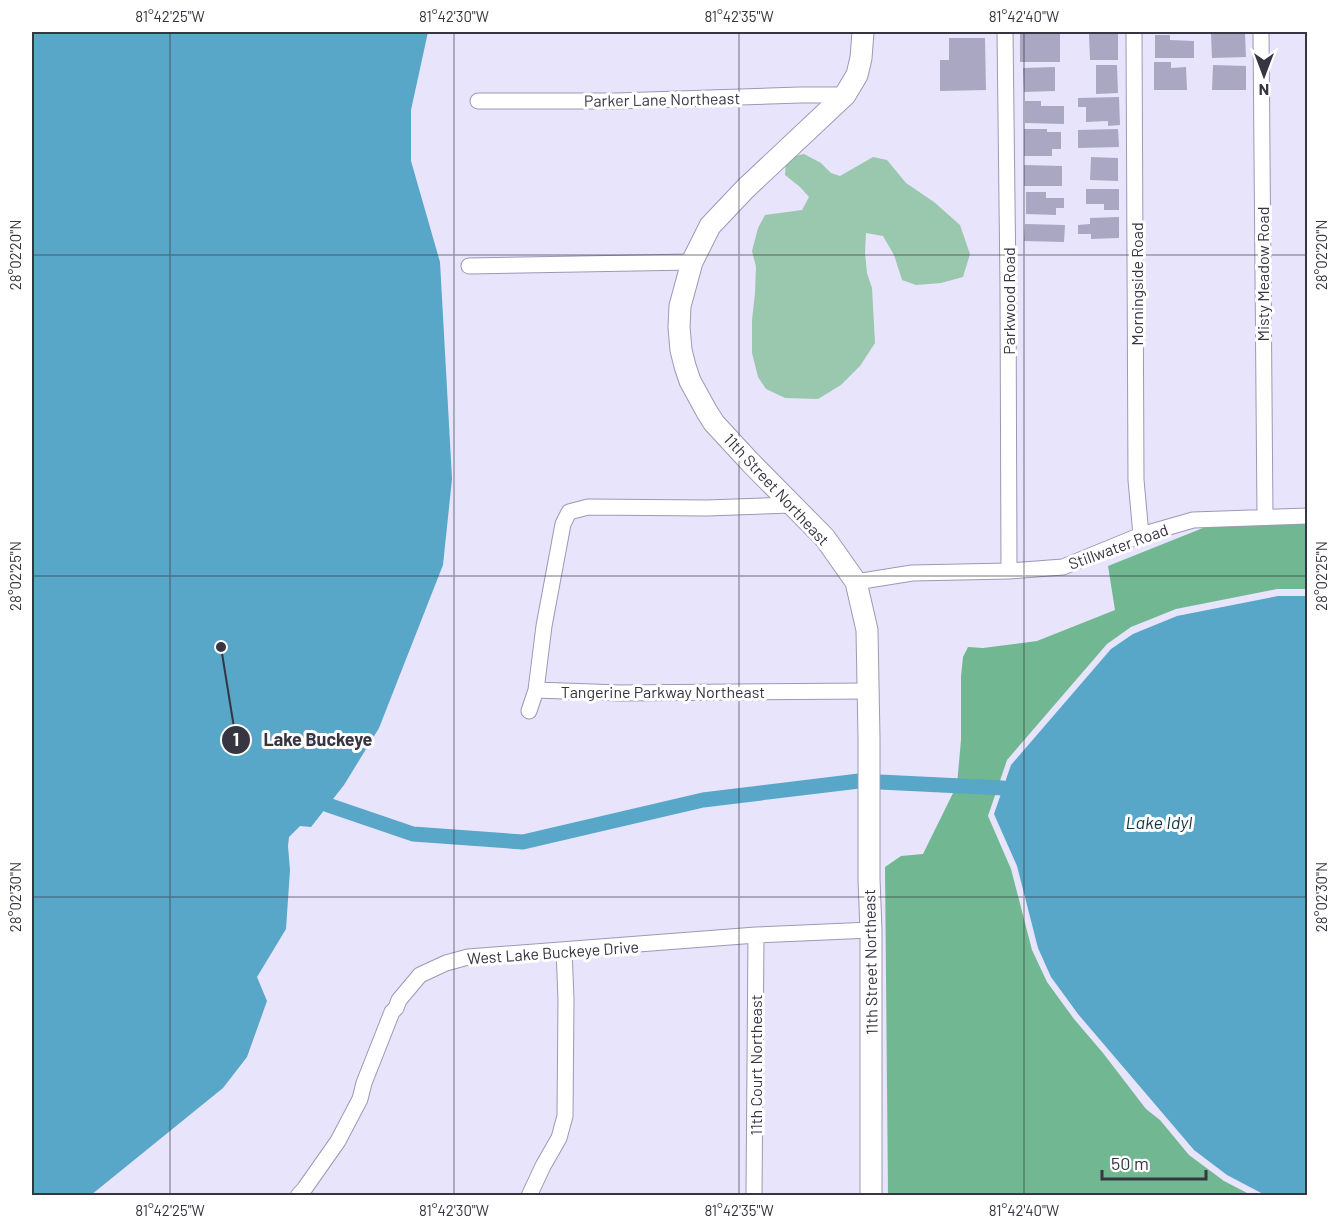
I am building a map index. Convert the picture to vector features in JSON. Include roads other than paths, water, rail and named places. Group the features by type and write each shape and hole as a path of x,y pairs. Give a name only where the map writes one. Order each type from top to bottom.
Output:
{"street":[{"name":"11th Street Northeast","path":"863,32 857,75 845,95 745,189 710,226 692,262 680,306 679,327 681,350 690,381 706,412 750,462 825,538 856,582 867,630 871,930 871,1196"},
{"name":"Parkwood Road","path":"1005,32 1010,571"},
{"name":"Morningside Road","path":"1134,32 1137,480 1141,536"},
{"name":"Misty Meadow Road","path":"1261,32 1265,517"},
{"name":"Parker Lane Northeast","path":"478,101 845,95"},
{"path":"469,266 692,262"},
{"name":"Tangerine Parkway Northeast","path":"791,504 588,507 569,512 563,524 557,554 544,626 536,690 620,693 869,691"},
{"name":"Stillwater Road","path":"856,582 912,573 1010,571 1063,567 1141,536 1193,520 1308,516"},
{"path":"529,711 536,690"},
{"name":"West Lake Buckeye Drive","path":"298,1196 338,1141 360,1099 392,1012 399,999 420,975 446,963 468,957 756,935 871,930"},
{"name":"11th Court Northeast","path":"754,1196 756,935"},
{"path":"529,1196 559,1138 565,1116 564,950"}],"water":[{"path":"32,32 428,32 411,110 411,161 440,262 452,479 443,565 379,728 344,785 311,827 300,826 289,837 290,870 286,929 257,977 267,1001 247,1057 223,1088 91,1195 32,1195"},
{"name":"Lake Idyl","path":"1278,596 1307,596 1307,1195 1265,1195 1227,1175 1194,1150 1078,1014 1051,977 1038,948 1017,866 994,814 1011,765 1111,649 1133,634 1177,616"}],"waterway":[{"path":"328,805 413,834 523,842 703,800 859,781 1003,788"}],"place":[{"name":"Lake Buckeye","path":"221,647"}]}
